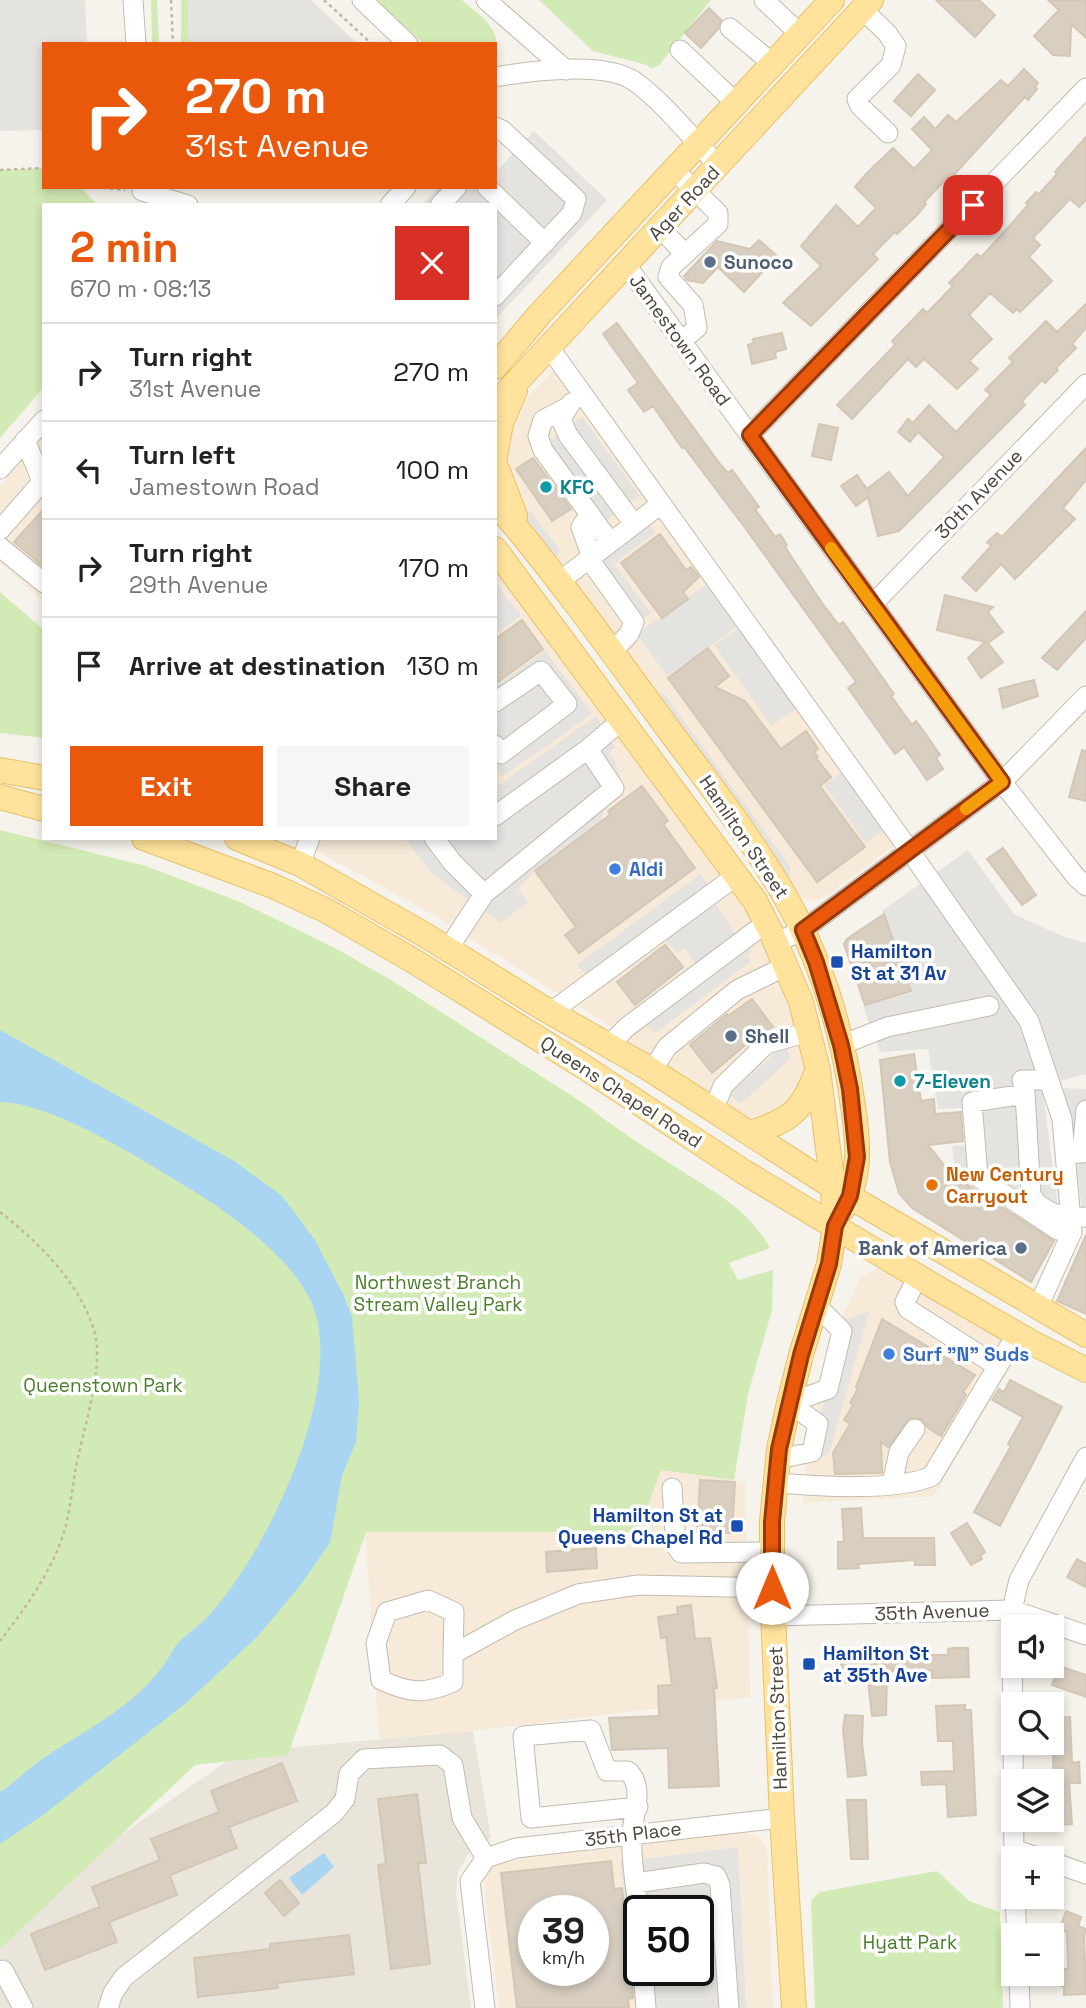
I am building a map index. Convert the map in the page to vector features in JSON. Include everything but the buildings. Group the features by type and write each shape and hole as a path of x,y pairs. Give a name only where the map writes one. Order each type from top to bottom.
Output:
{"main road":[{"name":"Ager Road","path":"498,362 832,0"},
{"name":"Ager Road","path":"497,403 867,5"},
{"path":"497,445 501,423 520,378"},
{"path":"497,470 506,498 524,536"},
{"name":"Hamilton Street","path":"497,504 560,581 763,860 803,930 816,962 841,1045 856,1128 856,1169 842,1191 829,1264 789,1403 777,1471 772,1522 772,1588 782,1818 794,2008"},
{"name":"Hamilton Street","path":"499,563 586,672 755,901 800,1002 818,1070 842,1191"},
{"path":"0,770 42,778"},
{"path":"0,797 42,808"},
{"name":"Queens Chapel Road","path":"149,840 273,886 327,911 412,960 558,1051 744,1172 1017,1334 1086,1370"},
{"name":"Queens Chapel Road","path":"242,840 300,864 447,949 652,1070 842,1191 1086,1335"},
{"path":"751,1133 786,1120 799,1108 810,1091 818,1070"}],"street":[{"path":"133,0 136,42"},
{"path":"362,0 406,42"},
{"path":"486,0 566,70"},
{"path":"764,0 807,26"},
{"path":"780,0 801,17 807,26"},
{"path":"867,5 896,46 891,65 858,99 860,106 888,133"},
{"path":"730,28 774,64"},
{"path":"680,50 736,103"},
{"path":"497,77 566,70 613,72 634,81 662,106 718,165"},
{"path":"750,435 1086,88"},
{"path":"497,128 576,199 572,213 497,294"},
{"path":"674,170 719,213 718,224 671,267 668,277 693,305 697,328 681,341"},
{"path":"392,203 405,189"},
{"path":"442,203 455,189"},
{"path":"489,189 545,243"},
{"path":"143,194 180,203"},
{"path":"660,228 685,254"},
{"name":"Jamestown Road","path":"626,265 1002,782 1076,877 1086,886"},
{"path":"549,347 1029,1021 1062,1119 1076,1222 1038,1307"},
{"name":"30th Avenue","path":"872,605 1086,384"},
{"path":"581,392 566,408 561,419 568,435 634,524"},
{"path":"566,408 543,420 538,436 543,450 610,542"},
{"path":"0,469 42,421"},
{"path":"25,440 42,482"},
{"path":"0,530 42,485"},
{"path":"560,581 661,504"},
{"path":"590,514 581,527 590,552 589,559 634,622 629,634 612,652"},
{"path":"0,547 42,581"},
{"path":"497,701 541,671 567,704 501,754 497,748"},
{"path":"558,690 586,672"},
{"path":"609,1045 627,1027 771,933 803,930 1002,782 1086,696"},
{"path":"497,815 588,749 622,720"},
{"path":"447,949 484,894 614,788 588,749"},
{"path":"300,864 309,840"},
{"path":"436,840 452,862 484,894"},
{"path":"551,1012 736,876"},
{"path":"652,1070 667,1047 737,990 786,966"},
{"path":"841,1045 887,1027 989,1006"},
{"path":"714,1109 723,1086 766,1044 808,1032"},
{"path":"1049,1080 1022,1080 1031,1194 1035,1202 1046,1209 1076,1222"},
{"path":"1025,1094 972,1102 978,1177 1058,1230 1076,1222"},
{"path":"1065,1154 1082,1153 1086,1110"},
{"path":"918,1276 905,1302 908,1309 997,1366"},
{"path":"789,1403 828,1389 842,1331 817,1306"},
{"path":"777,1471 828,1487 918,1483 932,1476 1017,1334"},
{"path":"777,1471 812,1452 818,1424 789,1403"},
{"path":"892,1484 899,1452 915,1429"},
{"path":"1013,1846 1012,1610 1020,1580 1086,1457"},
{"path":"672,1488 676,1546 681,1553 772,1552"},
{"path":"453,1654 515,1620 578,1594 638,1585 772,1588"},
{"path":"428,1600 454,1612 453,1654 453,1682 433,1691 404,1691 381,1680 376,1643 387,1612 428,1600"},
{"name":"35th Avenue","path":"774,1616 1012,1610 1086,1634"},
{"path":"637,1895 632,1834 638,1807 634,1776 628,1771 607,1771 591,1730 523,1736 531,1818 638,1807"},
{"path":"108,2008 113,1993 124,1977 334,1813 345,1799 349,1774 364,1759 440,1755 453,1765 462,1818 486,1858 470,1881 479,2007"},
{"name":"35th Place","path":"486,1858 516,1848 782,1818"},
{"path":"1064,1867 1086,1874"},
{"path":"636,1883 704,1873 716,1876 720,1885 729,2008"},
{"path":"3,1970 23,2008"},
{"path":"644,1986 646,2008"},
{"path":"1019,1986 1020,2008"}],"path":[{"path":"171,0 173,42"},
{"path":"324,0 370,42"},
{"path":"0,170 42,167"},
{"path":"109,189 143,194"},
{"path":"0,1212 46,1252 69,1281 94,1328 97,1347 86,1423 62,1539 40,1584 0,1641"}],"shaded area":[{"path":"0,0 85,0 87,42 42,42 42,130 0,131"},
{"path":"188,0 311,0 356,42 189,42"},
{"path":"534,131 607,200 497,318 497,203 424,203 436,189 497,189 497,168 499,169"},
{"path":"553,371 587,411 899,842 825,897 807,902 789,887 522,517 501,455 523,401"},
{"path":"582,417 640,496 603,523 545,443"},
{"path":"42,438 42,600 0,563 0,486"},
{"path":"530,510 560,550 554,561 526,522"},
{"path":"646,520 655,533 614,564 651,613 641,620 595,559"},
{"path":"497,565 726,879 747,913 786,998 804,1062 804,1084 791,1106 756,1120 730,1111 637,1049 626,1036 422,908 291,840 497,840"},
{"path":"710,582 741,624 667,676 637,634"},
{"path":"497,585 521,616 497,633"},
{"path":"743,625 800,706 771,726 714,645"},
{"path":"545,650 592,714 502,777 497,770 497,686"},
{"path":"660,692 665,695 790,866 790,886 658,703"},
{"path":"596,716 614,746 610,753 616,764 624,795 603,810 602,821 535,871 518,889 528,902 501,923 431,873 406,840 497,840 497,787"},
{"path":"844,770 886,828 866,843 824,785"},
{"path":"968,850 1014,914 1062,936 1086,943 1086,1074 1042,1086 1058,1207 1049,1233 956,1175 952,1146 968,1145 966,1108 938,1109 928,1049 880,1052 863,1006 912,993 882,911"},
{"path":"700,874 717,898 716,904 734,932 741,932 752,952 747,955 750,962 654,1034 635,1009 695,963 684,948 677,953 664,939 636,956 639,961 600,989 577,965"},
{"path":"786,1043 790,1059 741,1104 729,1095"},
{"path":"1059,1088 1086,1089 1086,1223 1083,1222 1076,1162"},
{"path":"878,1268 1020,1350 934,1496 803,1503 808,1437 843,1315 861,1277"},
{"path":"869,1312 829,1454 811,1461 842,1320"},
{"path":"661,1470 745,1482 750,1697 473,1731 379,1739 365,1532 637,1532"},
{"path":"473,1731 491,1838 476,1846 458,1872 456,1893 471,2008 0,2008 0,1919 240,1752"},
{"path":"741,1831 759,1837 767,1849 773,2008 499,2008 484,1878 492,1865 498,1862"},
{"path":"738,1847 746,2008 639,2008 636,1986 714,1986 714,1895 624,1895 620,1862"}],"green space":[{"path":"151,0 157,0 159,42 152,42"},
{"path":"181,0 188,0 189,42 181,42"},
{"path":"376,0 462,0 488,24 496,42 422,42"},
{"path":"539,0 711,0 660,64 652,69 647,65 593,51"},
{"path":"42,168 42,189 82,189 96,203 42,203 42,389 0,438 0,170"},
{"path":"0,592 42,628 42,738 0,733"},
{"name":"Northwest Branch Stream Valley Park","path":"0,830 146,866 240,902 335,948 391,980 583,1103 629,1137 729,1202 752,1223 770,1248 729,1263 738,1280 773,1270 772,1310 748,1394 734,1480 661,1470 638,1532 366,1532 288,1755 195,1765 0,1949"},
{"name":"Hyatt Park","path":"937,1871 969,1901 1000,1912 1003,2008 815,2008 811,1901 819,1892"}],"water":[{"path":"0,1030 234,1161 282,1196 315,1240 352,1317 359,1401 356,1442 342,1475 330,1543 299,1587 258,1636 186,1703 43,1815 0,1844 0,1792 42,1759 123,1706 151,1681 177,1644 208,1616 255,1551 294,1471 308,1429 317,1388 320,1350 316,1315 308,1296 281,1259 243,1225 187,1187 96,1134 46,1112 0,1102"},
{"path":"324,1853 334,1867 302,1895 289,1878"}],"slow traffic":[{"path":"831,548 1002,782 966,809"}],"place":[{"name":"Sunoco","path":"710,262"},
{"name":"KFC","path":"546,487"},
{"name":"Aldi","path":"615,869"},
{"name":"Hamilton St at 31 Av","path":"837,962"},
{"name":"Shell","path":"731,1036"},
{"name":"7-Eleven","path":"900,1081"},
{"name":"New Century Carryout","path":"932,1185"},
{"name":"Bank of America","path":"1021,1248"},
{"name":"Surf \"N\" Suds","path":"889,1354"},
{"name":"Hamilton St at Queens Chapel Rd","path":"737,1526"},
{"name":"Hamilton St at 35th Ave","path":"809,1664"}],"route":[{"path":"772,1588 772,1522 779,1449 801,1355 829,1264 835,1226 850,1196 857,1157 856,1128 841,1045 816,962 803,930 1002,782 750,435 973,205"}],"park label":[{"name":"Queenstown Park","path":"103,1385"}]}
